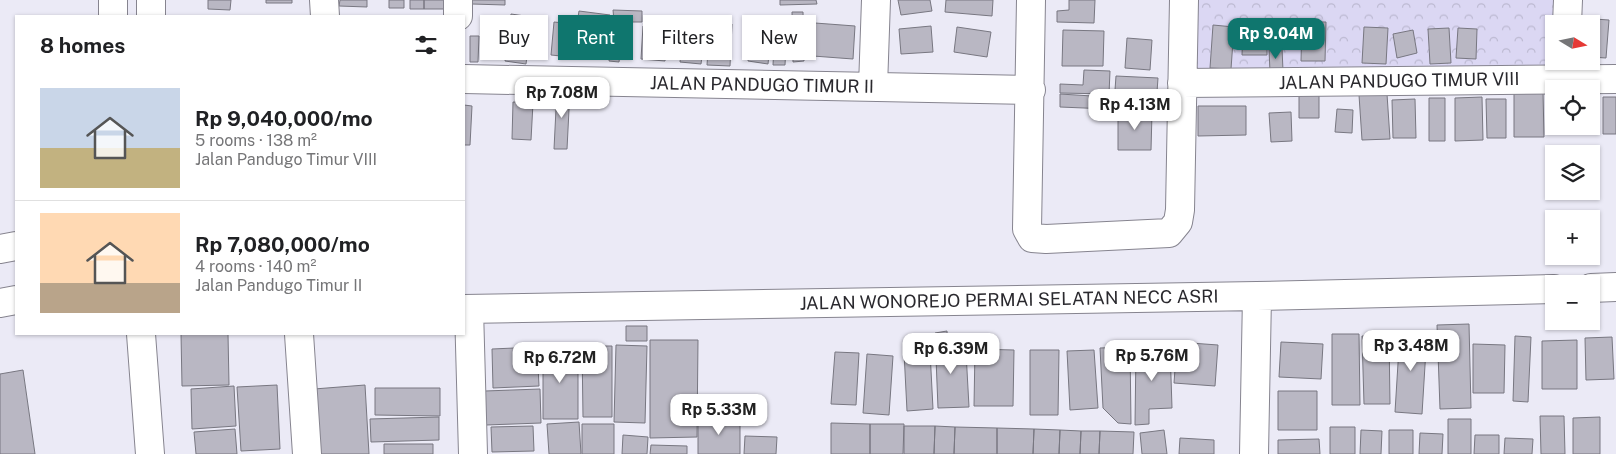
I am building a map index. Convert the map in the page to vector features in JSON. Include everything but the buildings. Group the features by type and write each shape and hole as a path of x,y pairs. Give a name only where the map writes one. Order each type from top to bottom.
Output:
{"street":[{"path":"113,0 113,15"},
{"path":"151,0 151,15"},
{"path":"324,0 325,15"},
{"path":"458,0 458,15"},
{"path":"873,87 876,0"},
{"path":"1031,0 1031,90 1027,230 1032,238 1046,239 1169,233 1178,222 1180,210 1184,0"},
{"path":"1567,15 1568,0"},
{"name":"JALAN PANDUGO TIMUR VIII","path":"1182,83 1565,70 1616,78"},
{"name":"JALAN PANDUGO TIMUR II","path":"465,79 1031,90"},
{"path":"0,249 15,246"},
{"path":"1600,288 1616,288"},
{"name":"JALAN WONOREJO PERMAI SELATAN NECC ASRI","path":"466,309 1257,296 1545,289"},
{"path":"1254,454 1257,296"},
{"path":"0,303 15,300"},
{"path":"466,309 473,454"},
{"path":"141,335 150,454"},
{"path":"299,335 306,454"}],"green space":[{"path":"1184,0 1568,0 1559,15 1545,15 1545,70 1564,70 1564,79 1182,83"}]}
